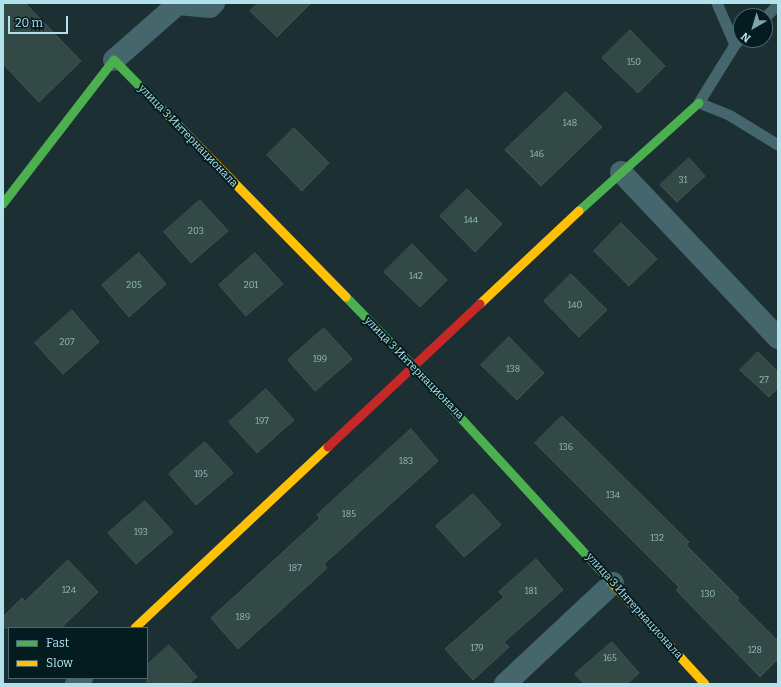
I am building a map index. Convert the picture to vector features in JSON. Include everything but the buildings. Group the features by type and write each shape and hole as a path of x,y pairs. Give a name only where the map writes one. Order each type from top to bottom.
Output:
{"main road":[{"path":"3,204 114,60"},
{"name":"улица 3 Интернационала","path":"114,60 413,366 705,684"},
{"path":"137,627 621,172 699,103"}],"street":[{"path":"114,60 179,3 210,7 214,3"},
{"path":"621,172 778,338"},
{"path":"505,684 613,583"}],"lane":[{"path":"717,3 733,33"},
{"path":"734,48 699,103 729,115 778,144"}],"traffic: fast":[{"path":"3,204 114,60 168,115"},
{"path":"579,211 699,103"},
{"path":"346,297 413,366 612,583"}],"traffic: slow":[{"path":"168,115 346,297"},
{"path":"480,304 579,211"},
{"path":"136,627 328,447"},
{"path":"612,583 705,684"}],"traffic: jam":[{"path":"328,447 480,304"}]}
